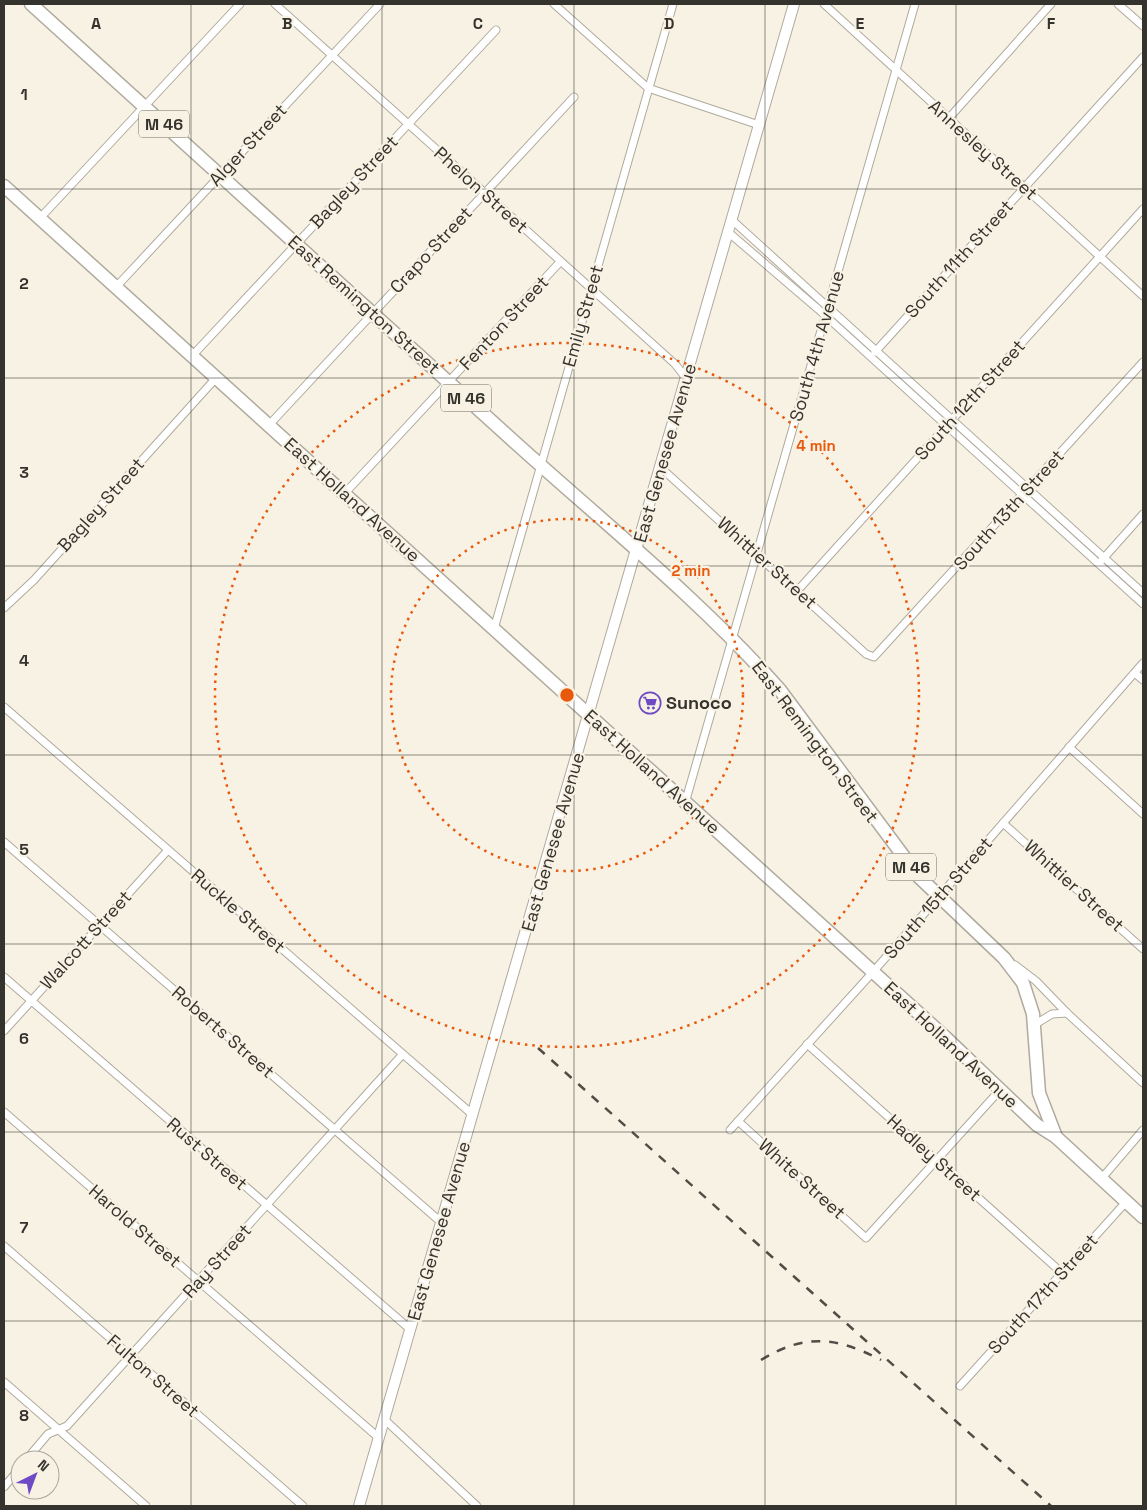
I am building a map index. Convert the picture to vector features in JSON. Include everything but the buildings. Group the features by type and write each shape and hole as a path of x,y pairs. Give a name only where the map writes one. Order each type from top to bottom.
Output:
{"highway":[{"name":"East Remington Street","path":"31,4 637,550 732,638 780,690 893,844 938,898 1004,958 1017,975 1027,993 1034,1025 1039,1093 1056,1137"},
{"name":"East Holland Avenue","path":"4,186 873,972 1037,1125 1056,1137 1143,1217"}],"main road":[{"name":"East Genesee Avenue","path":"359,1506 590,715 794,4"}],"street":[{"path":"40,217 240,4"},
{"name":"Phelon Street","path":"275,4 675,364 686,378"},
{"name":"Alger Street","path":"116,287 380,4"},
{"path":"554,4 648,88 759,125"},
{"name":"Emily Street","path":"494,628 673,4"},
{"name":"Annesley Street","path":"824,4 1143,296"},
{"name":"South 4th Avenue","path":"686,803 756,552 915,4"},
{"path":"948,118 1051,4"},
{"path":"1118,4 1143,26"},
{"name":"Bagley Street","path":"192,356 496,30"},
{"name":"South 11th Street","path":"870,357 1143,57"},
{"name":"Crapo Street","path":"269,425 574,97"},
{"name":"South 12th Street","path":"798,590 1143,209"},
{"path":"732,220 1029,489 1102,560 1143,604"},
{"path":"728,232 825,316 1023,495 1143,593"},
{"name":"Fenton Street","path":"345,493 560,262"},
{"name":"South 13th Street","path":"874,657 1143,362"},
{"name":"Bagley Street","path":"4,608 34,580 216,378"},
{"name":"Whittier Street","path":"660,467 798,590 866,654 874,657"},
{"path":"1102,560 1143,514"},
{"name":"South 15th Street","path":"730,1130 873,972 1143,663"},
{"path":"1135,672 1143,680"},
{"name":"Ruckle Street","path":"4,707 473,1115"},
{"path":"1069,747 1143,814"},
{"name":"Whittier Street","path":"1003,823 1143,949"},
{"name":"Roberts Street","path":"4,842 442,1223"},
{"name":"Walcott Street","path":"4,1031 168,850"},
{"path":"1004,958 1036,981 1067,1013 1143,1083"},
{"name":"Rust Street","path":"4,977 411,1330"},
{"path":"1034,1025 1052,1014 1067,1013"},
{"name":"Hadley Street","path":"807,1044 1061,1272"},
{"name":"Ray Street","path":"34,1450 48,1434 68,1426 402,1055"},
{"path":"936,1159 1000,1090"},
{"name":"Harold Street","path":"4,1112 379,1438"},
{"name":"White Street","path":"738,1121 866,1238 936,1159"},
{"path":"1102,1178 1143,1130"},
{"name":"South 17th Street","path":"960,1386 1126,1202"},
{"name":"Fulton Street","path":"4,1246 303,1506"},
{"path":"4,1382 146,1506"},
{"path":"384,1419 475,1505"}],"railway":[{"path":"538,1048 1051,1506"},
{"path":"761,1360 792,1345 821,1341 850,1346 881,1360"}],"place":[{"name":"Sunoco","path":"650,703"}]}
